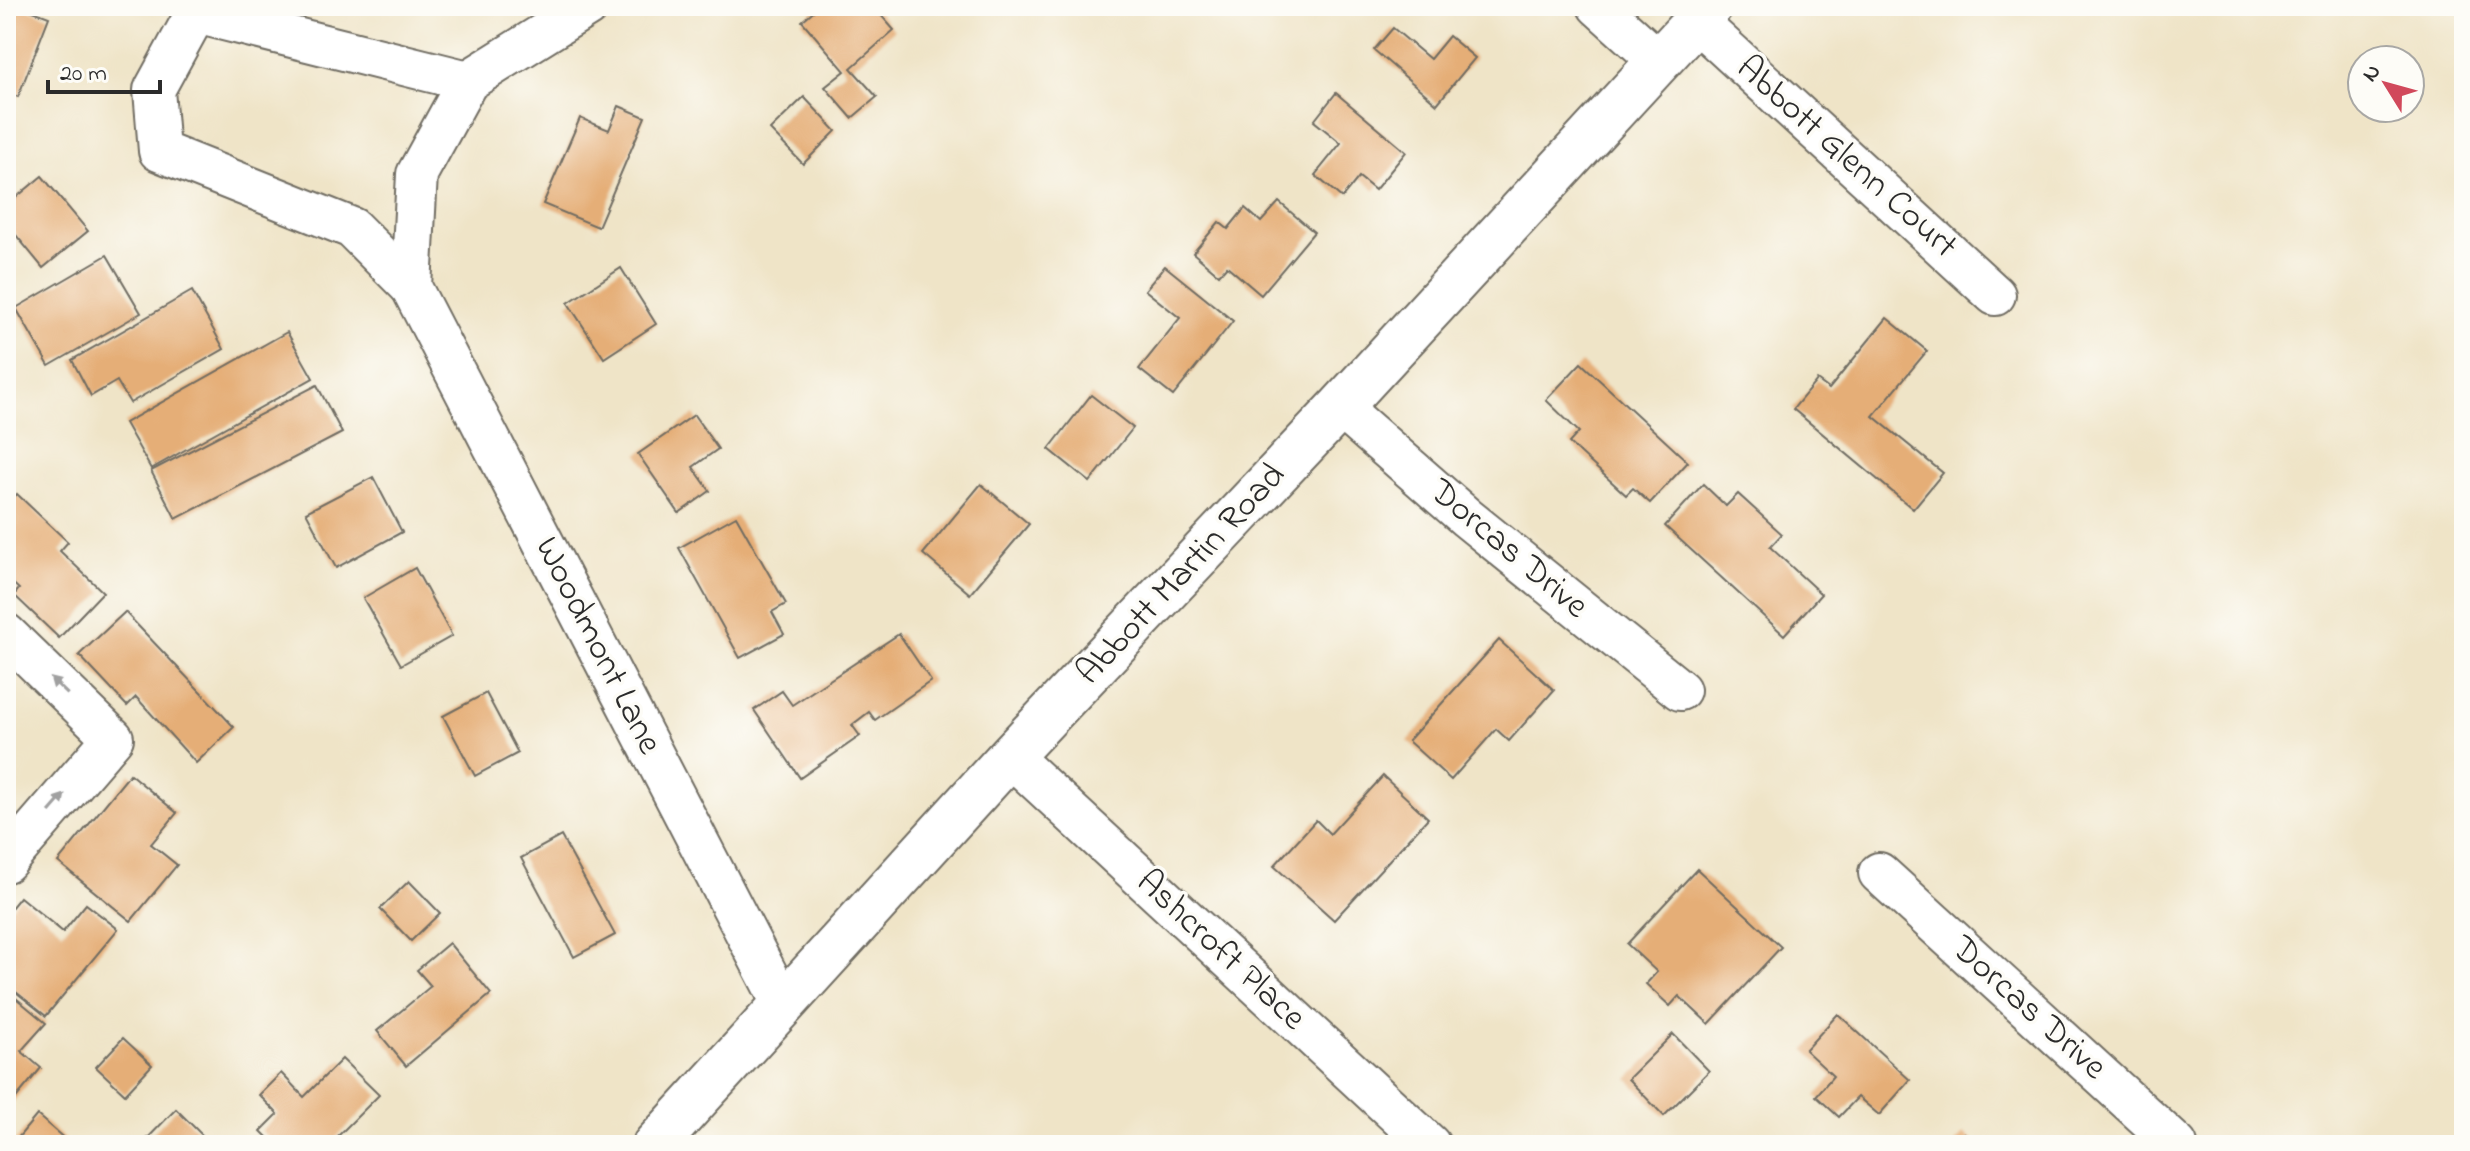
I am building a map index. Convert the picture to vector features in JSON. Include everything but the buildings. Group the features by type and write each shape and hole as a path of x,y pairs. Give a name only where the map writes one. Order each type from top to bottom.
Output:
{"main road":[{"name":"Abbott Martin Road","path":"655,1145 1010,756 1340,407 1703,14"}],"street":[{"path":"411,287 417,174 468,81 588,6"},
{"path":"1598,6 1660,62"},
{"name":"Woodmont Lane","path":"468,81 196,13 154,90 159,151 352,228 411,287 783,1005"},
{"name":"Abbott Glenn Court","path":"1703,14 1995,295"},
{"name":"Dorcas Drive","path":"1340,407 1467,518 1680,690"},
{"path":"6,634 113,738 6,862"},
{"name":"Ashcroft Place","path":"1010,756 1430,1145"},
{"name":"Dorcas Drive","path":"1879,873 2177,1145"}]}
